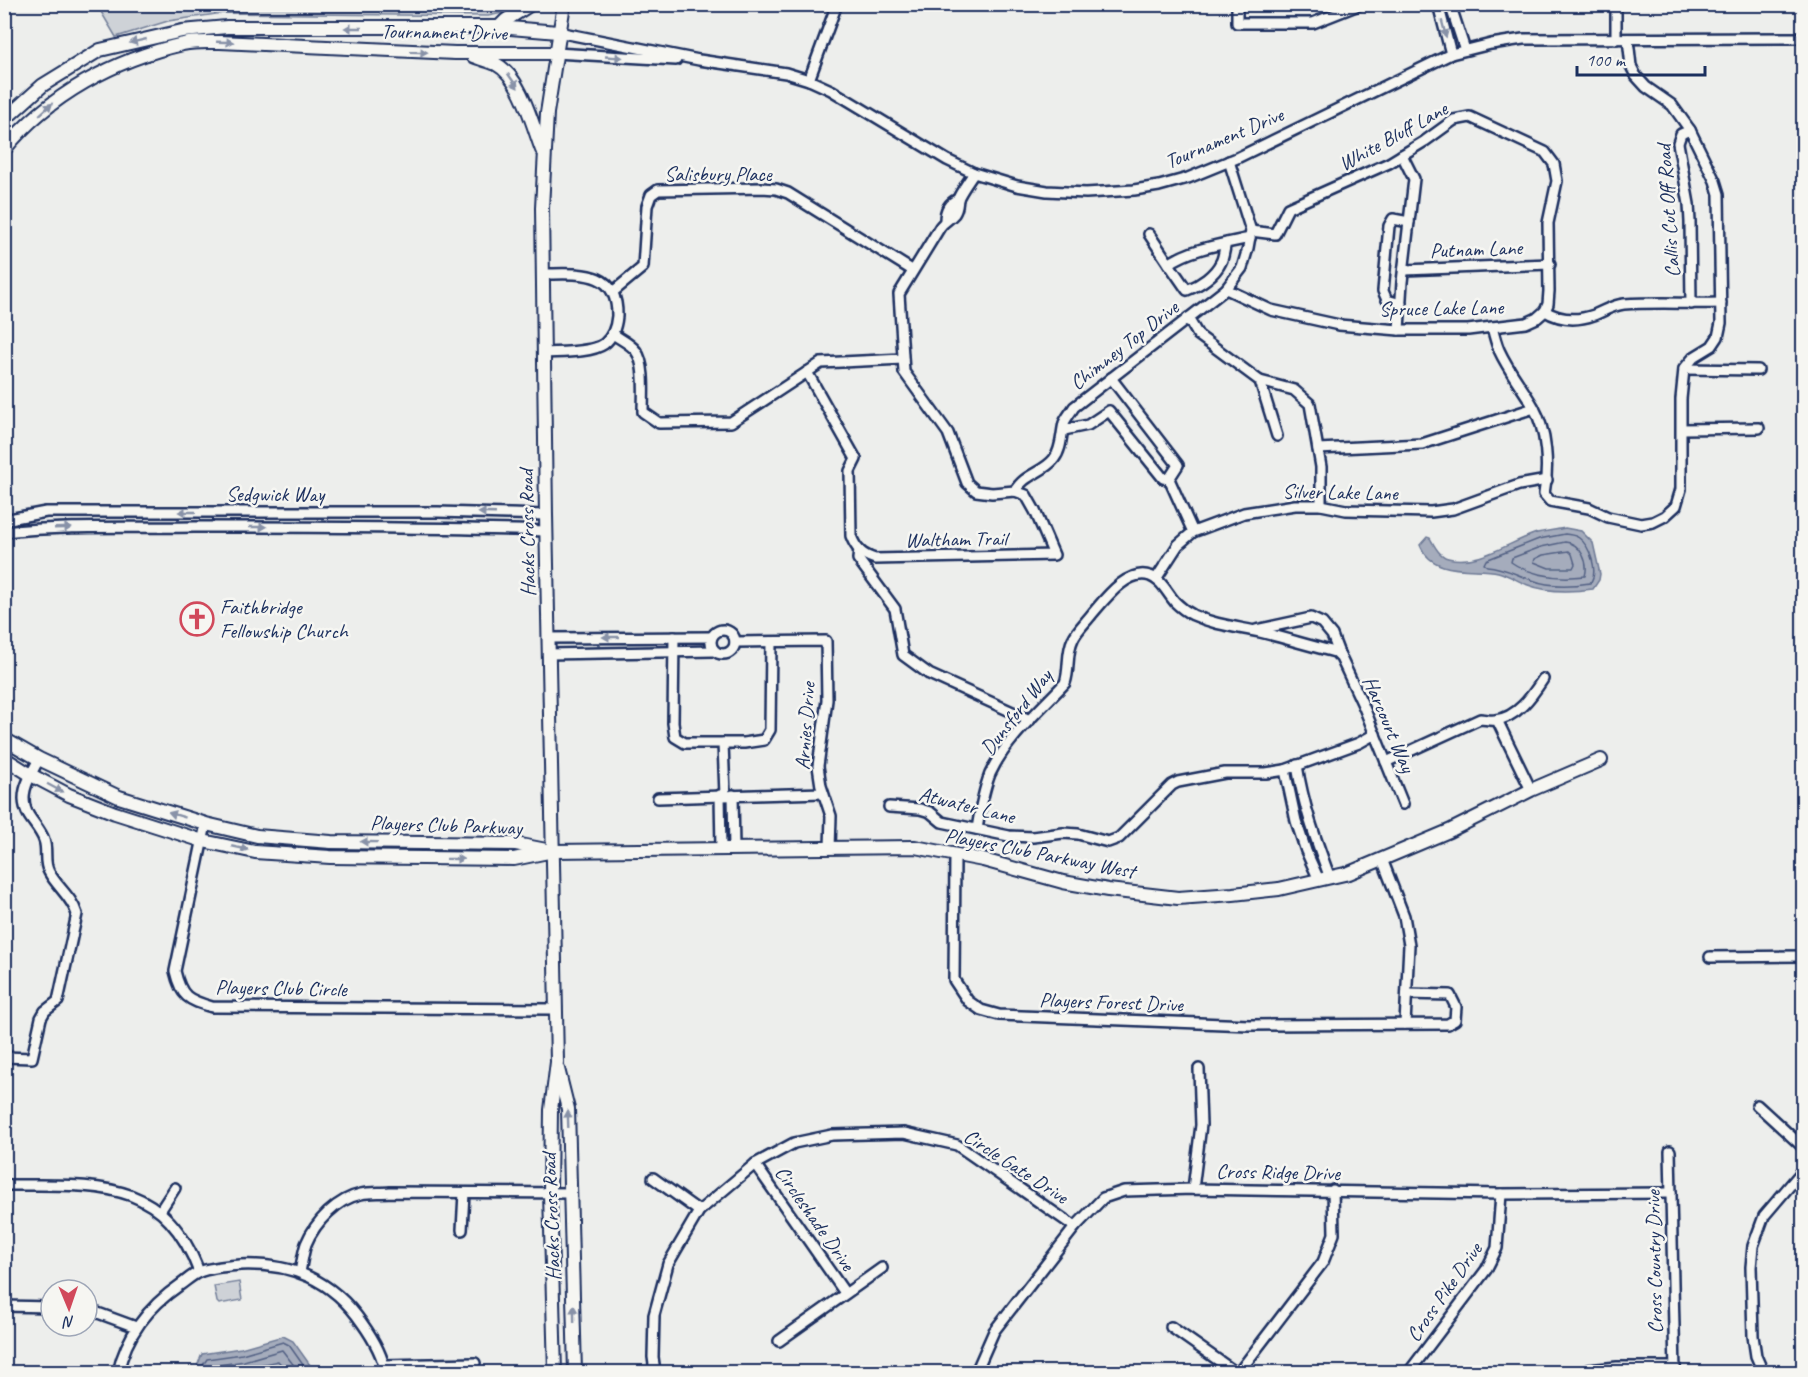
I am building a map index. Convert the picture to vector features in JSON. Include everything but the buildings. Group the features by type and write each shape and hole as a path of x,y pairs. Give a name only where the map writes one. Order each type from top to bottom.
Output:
{"street":[{"path":"499,27 531,4"},
{"name":"Hacks Cross Road","path":"555,1372 550,1193 551,1110 557,1062 548,654 542,208 547,113 564,4"},
{"path":"809,80 837,4"},
{"path":"1237,4 1237,23 1248,23 1313,22 1361,4"},
{"path":"1438,4 1451,54"},
{"path":"1450,4 1465,50"},
{"path":"1616,4 1616,39 1803,38"},
{"name":"Tournament Drive","path":"4,120 43,84 100,50 182,31 227,27 499,27 558,32 699,60 768,70 809,80 838,94 946,159 974,173 1017,186 1040,190 1064,193 1108,193 1159,186 1188,178 1229,161 1451,54 1523,39 1616,39"},
{"name":"Callis Cut Off Road","path":"1628,39 1631,66 1636,76 1646,87 1672,105 1690,130 1681,134 1678,143 1689,204 1691,304"},
{"name":"Tournament Drive","path":"4,150 14,137 70,90 128,60 185,43 220,42 463,53 555,53 641,59 699,60"},
{"path":"463,53 497,65 510,75 520,91 545,156"},
{"name":"White Bluff Lane","path":"1250,235 1275,234 1288,208 1389,163 1454,120 1470,117 1545,152 1554,164 1557,174 1548,223 1550,264 1548,304 1545,311"},
{"path":"1492,327 1498,348 1534,408 1542,434 1547,480 1544,494 1550,501 1589,508 1608,516 1641,524 1653,522 1665,516 1676,506 1680,489 1684,369 1694,357 1712,346 1722,323 1719,194 1690,130"},
{"path":"1399,330 1414,179 1402,155"},
{"path":"1169,264 1176,258 1250,235 1229,161"},
{"path":"974,173 958,199 959,205 952,217 945,220 899,294 904,372 948,433 967,483 976,491 992,493 1015,491"},
{"name":"Salisbury Place","path":"614,291 644,267 647,206 651,195 658,190 776,189 788,193 912,270"},
{"path":"1401,304 1387,300 1383,291 1389,226 1393,219 1410,222"},
{"path":"1149,234 1187,290 1212,274 1221,262 1226,243"},
{"name":"Chimney Top Drive","path":"1015,491 1019,483 1055,459 1063,439 1065,423 1074,407 1226,289 1242,268 1250,235"},
{"name":"Putnam Lane","path":"1405,270 1550,264"},
{"path":"543,274 581,274 596,277 614,291 617,314 613,334 604,344 583,350 545,353"},
{"name":"Spruce Lake Lane","path":"1226,289 1271,310 1339,325 1399,330 1468,330 1526,323 1545,311"},
{"path":"1545,311 1557,317 1578,319 1618,305 1721,303"},
{"path":"1188,318 1198,335 1260,381 1294,390 1310,404 1321,467 1321,505"},
{"path":"613,334 635,349 640,358 643,412 659,423 730,422 821,363 903,359"},
{"path":"1684,369 1758,370"},
{"path":"807,372 856,459 850,471 851,536 860,551 858,559 895,609 903,655 929,674 1030,720"},
{"path":"1111,378 1178,465 1169,479"},
{"path":"1260,381 1277,436"},
{"path":"1318,449 1422,444 1534,408"},
{"path":"1064,430 1088,425 1109,411 1163,478 1169,479"},
{"path":"1682,429 1759,428"},
{"path":"1169,479 1193,532"},
{"name":"Silver Lake Lane","path":"1156,579 1178,545 1193,532 1244,513 1295,505 1321,505 1346,510 1431,512 1453,508 1519,485 1547,480"},
{"name":"Waltham Trail","path":"860,551 875,559 1054,555 1026,495 1015,491"},
{"name":"Sedgwick Way","path":"4,520 46,512 438,512 546,515"},
{"name":"Sedgwick Way","path":"4,532 74,528 202,527 466,528 546,531"},
{"name":"Dunsford Way","path":"978,829 980,806 990,774 1004,750 1065,683 1069,652 1080,628 1114,588 1134,576 1145,575 1156,579"},
{"name":"Harcourt Way","path":"1156,579 1177,604 1192,615 1215,623 1335,652 1341,658"},
{"name":"Harcourt Way","path":"1254,631 1311,618 1322,623 1332,634 1403,804"},
{"path":"548,654 714,651 726,654 734,648 735,642 732,634 724,629 715,632 711,637 710,645 714,651"},
{"path":"639,637 640,652"},
{"path":"674,637 673,723 675,737 685,742 744,743 764,740 767,737 770,730 771,642 735,642"},
{"path":"548,638 711,637"},
{"path":"587,638 587,654"},
{"name":"Arnies Drive","path":"771,642 826,641 827,700 818,766 832,824 830,848"},
{"path":"1386,762 1480,719 1497,720 1515,712 1528,701 1543,679"},
{"path":"1497,720 1531,790"},
{"name":"Atwater Lane","path":"890,807 920,809 930,812 942,822 1009,836 1033,837 1063,832 1108,842 1119,838 1172,785 1178,782 1225,773 1266,773 1285,770 1359,743 1375,734"},
{"name":"Players Club Parkway","path":"4,739 39,759 119,797 206,824 257,836 331,842 516,844 553,851"},
{"path":"723,743 726,795 733,814 734,849"},
{"name":"Players Club Parkway","path":"4,758 69,795 115,813 203,841 255,852 333,857 514,859 553,851"},
{"path":"4,1057 32,1058 41,1018 45,1011 58,1001 77,914 74,904 46,867 47,848 43,836 26,809 23,799 25,787 39,759"},
{"name":"Players Club Parkway West","path":"553,851 915,848 983,860 1063,882 1178,898 1279,889 1349,873 1449,831 1531,790 1601,760"},
{"path":"1297,765 1324,879"},
{"path":"1285,770 1300,833 1324,879"},
{"path":"658,798 823,793"},
{"path":"721,849 721,815 726,795"},
{"path":"1293,809 1305,805"},
{"path":"721,815 733,814"},
{"name":"Players Club Circle","path":"206,824 175,971 178,987 192,1001 212,1006 556,1009"},
{"path":"1300,833 1311,828"},
{"name":"Players Forest Drive","path":"955,856 954,980 968,1001 981,1010 999,1015 1249,1025 1448,1024 1455,1020 1456,1007 1450,995 1407,994"},
{"path":"1382,859 1404,916 1409,945 1405,1024"},
{"path":"1710,957 1803,956"},
{"name":"Hacks Cross Road","path":"557,1062 568,1108 575,1372"},
{"path":"1193,1189 1201,1125 1199,1069"},
{"path":"1757,1105 1803,1149"},
{"name":"Circle Gate Drive","path":"655,1372 654,1316 665,1274 668,1264 699,1211 755,1164 794,1143 832,1135 904,1133 957,1144 1075,1227"},
{"name":"Cross Country Drive","path":"1670,1151 1675,1370"},
{"name":"Circleshade Drive","path":"755,1164 845,1293"},
{"path":"1763,1372 1756,1356 1753,1336 1751,1267 1753,1246 1764,1216 1803,1169"},
{"path":"653,1178 699,1211"},
{"path":"4,1185 109,1188 143,1201 160,1211 172,1223 187,1246 199,1272"},
{"path":"160,1211 175,1188"},
{"name":"Cross Ridge Drive","path":"976,1372 993,1331 1075,1227 1103,1198 1124,1191 1193,1189 1501,1194 1671,1193"},
{"path":"1171,1327 1237,1372 1323,1262 1334,1234 1333,1190"},
{"path":"300,1272 305,1247 314,1229 344,1201 361,1194 390,1192 571,1193"},
{"path":"462,1230 464,1193"},
{"name":"Cross Pike Drive","path":"1409,1372 1486,1270 1497,1248 1501,1194"},
{"path":"118,1372 136,1327 162,1297 199,1272 261,1264 300,1272 330,1287 366,1327 384,1369 475,1363"},
{"path":"779,1341 882,1268"},
{"path":"4,1306 39,1307"},
{"path":"99,1313 136,1327"},
{"path":"1585,1372 1617,1368 1675,1370"}],"shaded area":[{"path":"97,5 517,5 512,11 488,16 223,13 168,21 116,37"},
{"path":"239,1282 242,1300 219,1304 217,1302 214,1286"}],"water":[{"path":"1565,528 1581,531 1593,543 1600,574 1593,589 1552,591 1536,588 1498,572 1454,569 1434,562 1420,545 1427,537 1445,557 1459,560 1471,559 1537,533"},
{"path":"283,1336 293,1341 315,1372 197,1372 202,1354 241,1348"}],"place":[{"name":"Faithbridge Fellowship Church","path":"197,619"}]}
